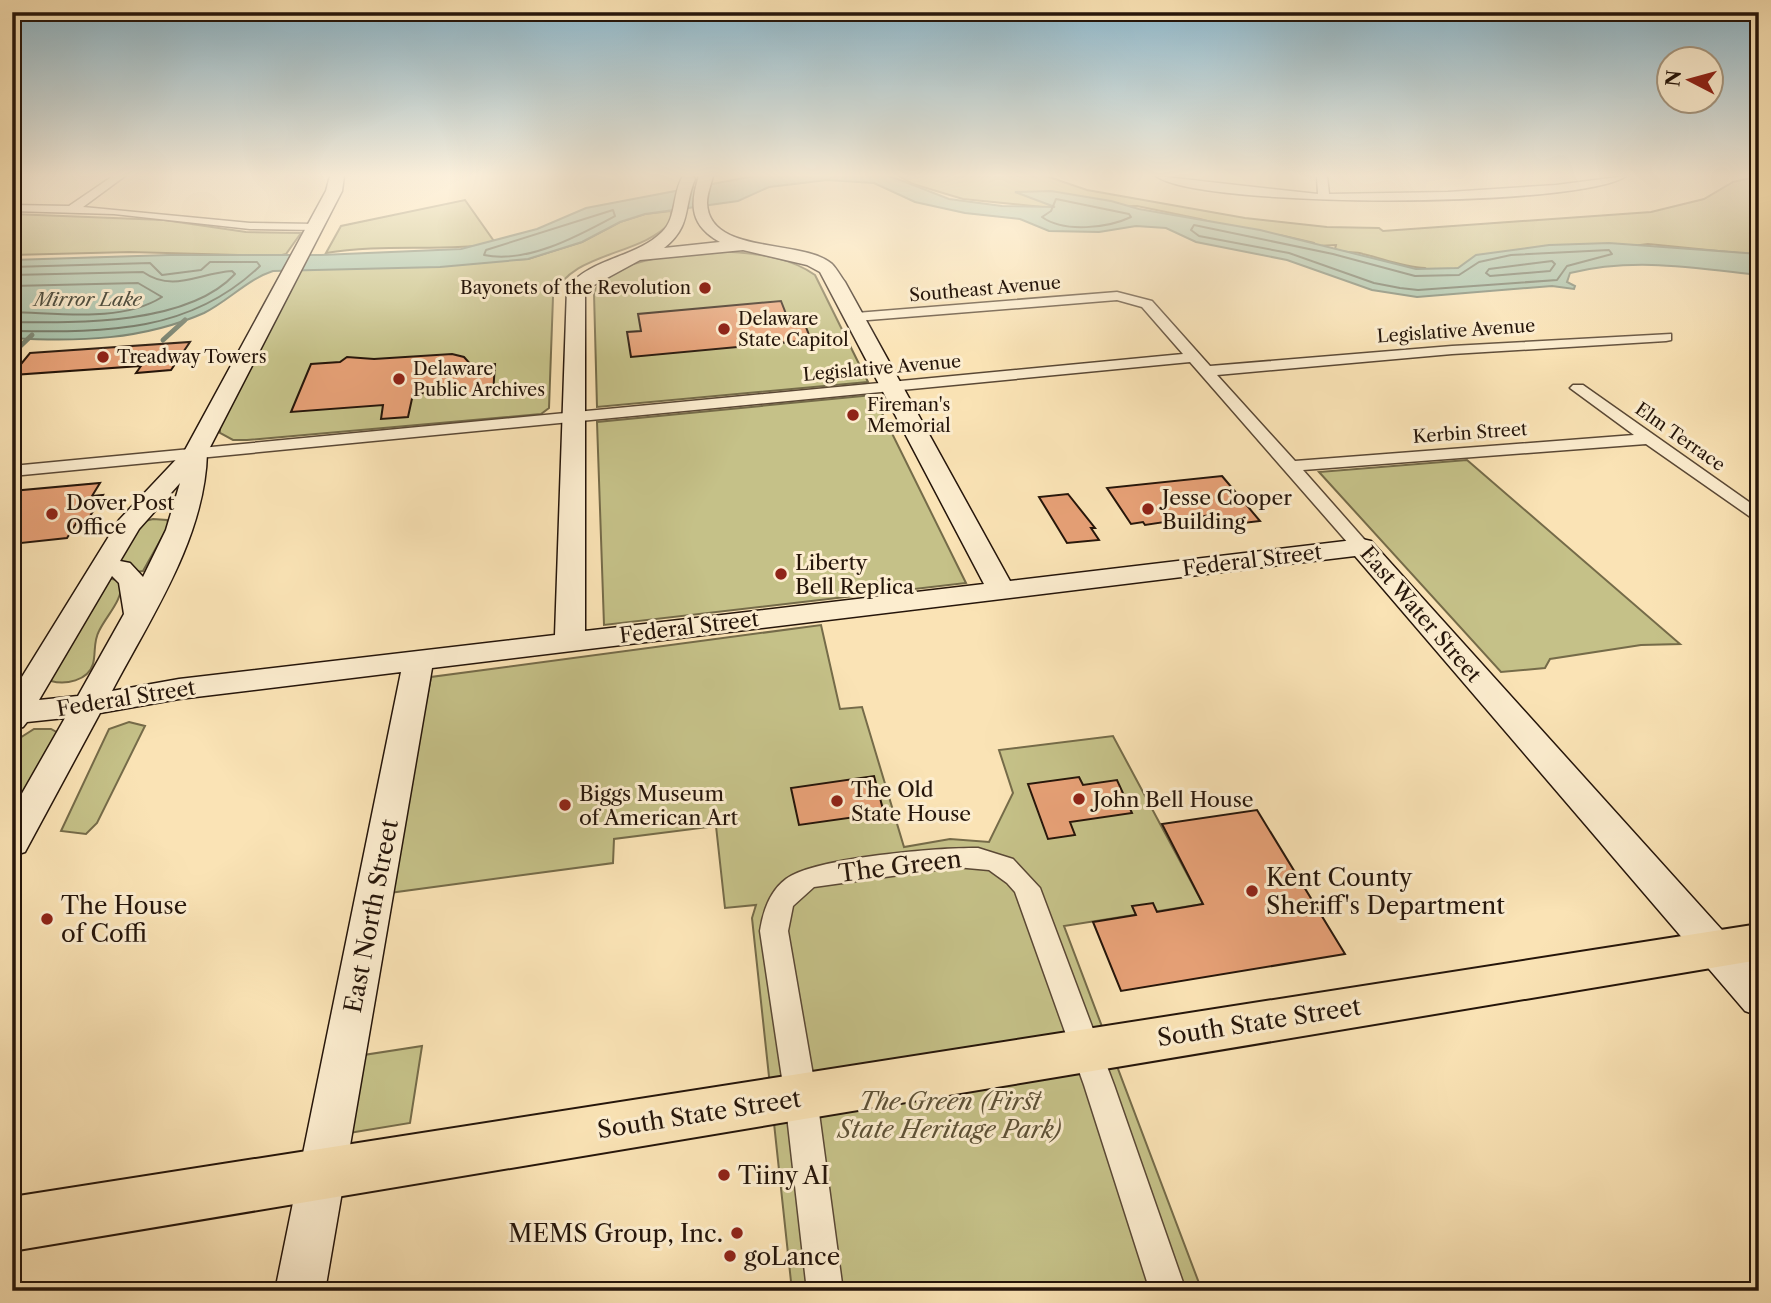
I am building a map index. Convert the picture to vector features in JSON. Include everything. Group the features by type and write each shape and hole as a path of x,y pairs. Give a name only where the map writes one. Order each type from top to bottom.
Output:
{"main road":[{"name":"South State Street","path":"12,1224 1737,946"}],"street":[{"path":"14,717 128,525 195,453 310,237"},
{"path":"570,641 573,332 576,288 599,270 665,237"},
{"path":"719,237 794,254 826,268 856,317 1001,590"},
{"path":"622,260 691,248 766,248"},
{"name":"Southeast Avenue","path":"856,317 1117,296"},
{"name":"East Water Street","path":"1117,296 1147,304 1362,547 1737,946 1759,999"},
{"name":"Legislative Avenue","path":"1207,371 1452,350 1666,337"},
{"name":"Legislative Avenue","path":"12,471 1195,357"},
{"name":"Elm Terrace","path":"1578,388 1759,518"},
{"name":"Kerbin Street","path":"1292,466 1650,439"},
{"path":"12,843 138,614 180,526 196,469 195,453"},
{"name":"Federal Street","path":"14,717 179,688 1362,547"},
{"path":"103,568 120,569 132,581 138,614"},
{"name":"East North Street","path":"300,1291 419,659"},
{"name":"The Green","path":"825,1291 801,1098 774,931 775,914 783,897 794,885 808,878 965,856 998,862 1014,873 1027,888 1086,1049 1168,1291"}],"green space":[{"path":"12,237 298,237 286,254 278,256 130,252 12,255"},
{"path":"335,237 491,237 496,244 368,248 326,253"},
{"path":"592,237 651,237 590,262 562,282 553,297 549,408 541,414 247,440 233,440 220,433 220,424 301,270 528,259"},
{"path":"1288,237 1759,237 1759,255 1648,244 1430,272 1425,268 1339,251 1335,249 1336,245 1316,246 1314,243"},
{"path":"732,252 775,258 815,275 868,382 597,407 594,293 602,281 616,271 655,259"},
{"path":"873,395 966,583 604,625 597,422"},
{"path":"1467,460 1680,644 1641,645 1550,659 1545,668 1501,672 1319,472"},
{"path":"167,520 169,525 143,571 136,572 118,564 141,522"},
{"path":"107,578 122,581 121,588 117,601 97,635 90,670 75,680 51,681 48,675"},
{"name":"The Green (First State Heritage Park)","path":"821,625 840,709 862,707 904,847 950,839 989,842 1013,793 999,750 1113,736 1203,904 1064,926 1202,1291 792,1291 752,918 756,905 725,908 716,826 614,839 613,863 389,893 431,677"},
{"path":"129,722 145,726 97,823 86,834 61,831 109,729"},
{"path":"34,729 51,729 60,734 12,821 12,743"},
{"path":"422,1046 410,1123 349,1133 364,1055"}],"water":[{"name":"Mirror Lake","path":"507,237 592,237 528,259 440,267 273,271 255,279 204,313 158,329 86,339 12,338 12,260 169,255 321,255 461,249"},
{"path":"1185,237 1287,237 1416,269 1458,268 1476,255 1549,245 1609,243 1759,254 1759,275 1664,265 1618,266 1570,273 1567,282 1575,286 1574,289 1552,286 1417,297 1372,290 1287,260 1196,242"}],"building":[{"name":"Delaware State Capitol","path":"781,301 788,319 802,317 811,340 631,357 627,332 641,331 638,314"},
{"name":"Treadway Towers","path":"190,342 171,370 136,373 141,366 12,375 30,353"},
{"name":"Delaware Public Archives","path":"452,354 464,357 472,366 495,364 493,394 448,397 449,391 413,394 408,417 381,419 383,405 291,412 311,364 340,362 347,357 374,359"},
{"name":"Jesse Cooper Building","path":"1222,476 1260,521 1226,525 1217,514 1145,525 1143,522 1131,524 1107,488"},
{"name":"Dover Post Office","path":"100,483 92,496 103,495 87,521 77,522 67,538 12,544 12,491"},
{"path":"1068,494 1095,528 1091,528 1099,540 1067,543 1039,497"},
{"name":"The Old State House","path":"874,776 884,813 799,825 791,788"},
{"name":"John Bell House","path":"1079,777 1083,785 1117,780 1132,813 1070,822 1075,835 1048,839 1028,784"},
{"name":"Kent County Sheriff's Department","path":"1257,810 1345,954 1121,991 1093,922 1136,915 1132,906 1153,903 1157,912 1203,904 1162,824"}],"waterway":[{"path":"163,340 185,320"},
{"path":"12,354 32,335"}],"place":[{"name":"Bayonets of the Revolution","path":"705,288"},
{"name":"Delaware State Capitol","path":"724,329"},
{"name":"Treadway Towers","path":"103,357"},
{"name":"Delaware Public Archives","path":"399,379"},
{"name":"Fireman's Memorial","path":"853,415"},
{"name":"Jesse Cooper Building","path":"1148,509"},
{"name":"Dover Post Office","path":"52,514"},
{"name":"Liberty Bell Replica","path":"781,574"},
{"name":"John Bell House","path":"1079,799"},
{"name":"The Old State House","path":"837,801"},
{"name":"Biggs Museum of American Art","path":"565,805"},
{"name":"Kent County Sheriff's Department","path":"1252,891"},
{"name":"The House of Coffi","path":"47,919"},
{"name":"Tiiny AI","path":"724,1175"},
{"name":"MEMS Group, Inc.","path":"737,1233"},
{"name":"goLance","path":"730,1256"}]}
